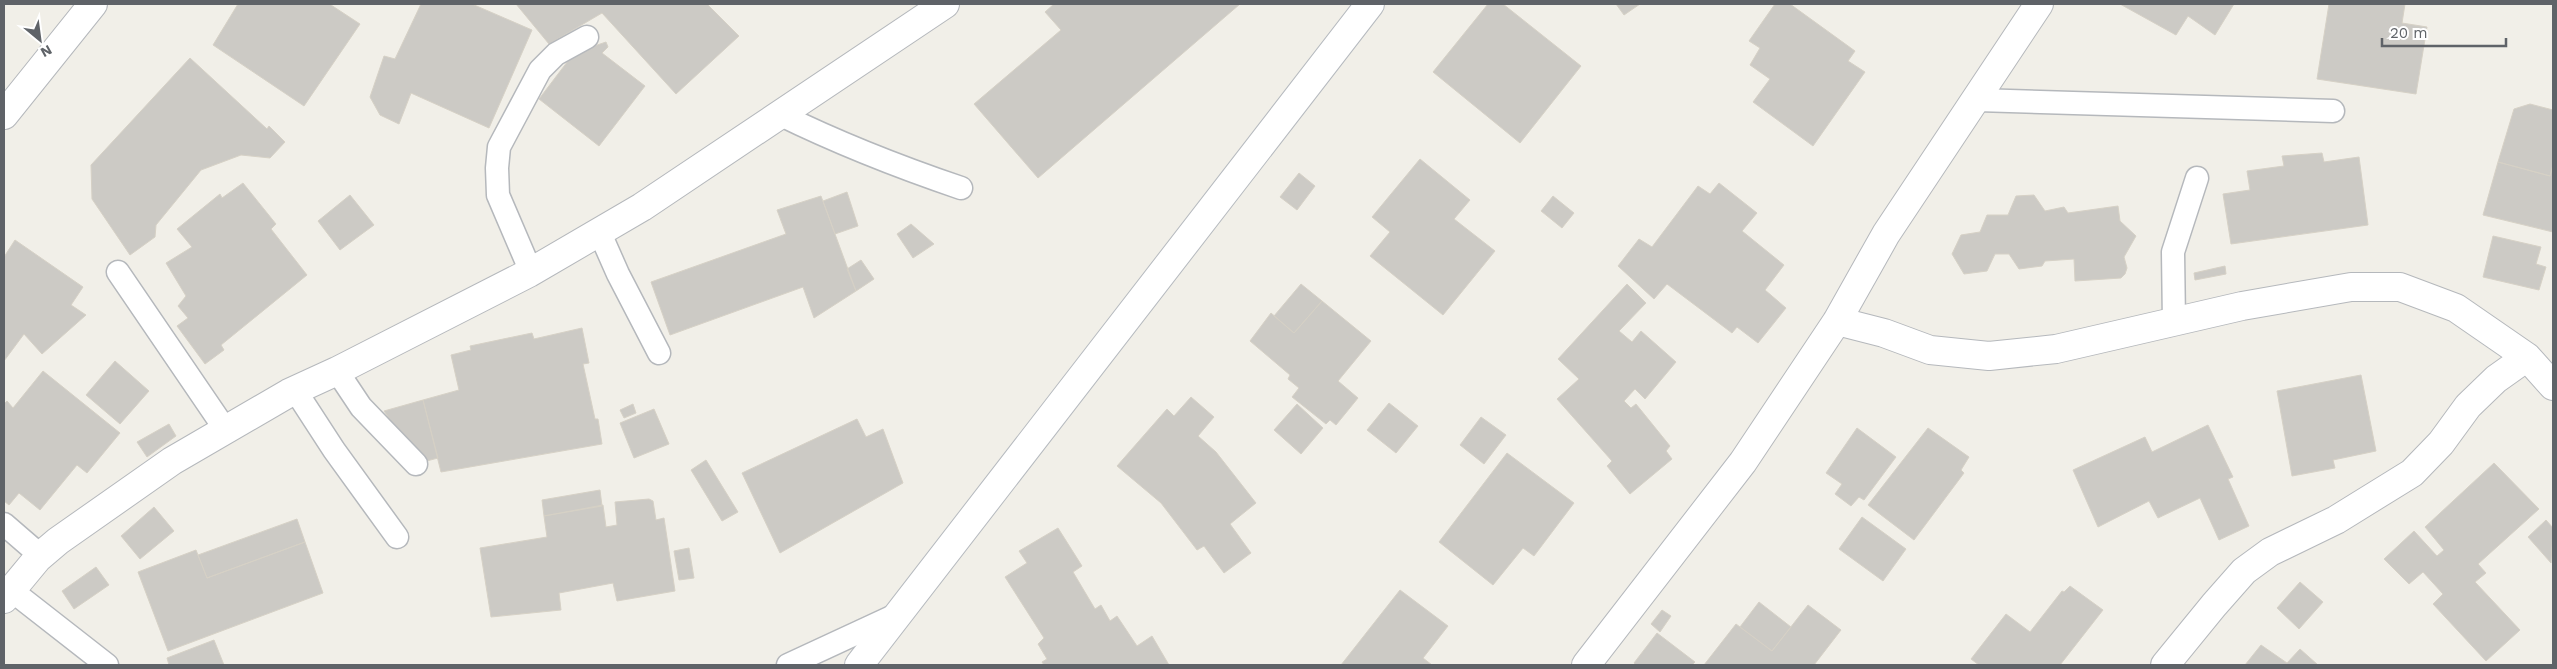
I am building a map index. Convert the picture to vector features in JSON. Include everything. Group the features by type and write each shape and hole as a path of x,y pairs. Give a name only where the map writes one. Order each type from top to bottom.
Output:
{"street":[{"path":"4,115 93,4"},
{"path":"7,594 40,556 135,485 225,429 295,390 531,272 642,206 945,4"},
{"path":"859,665 1370,4"},
{"path":"1586,665 1743,462 1838,321 1886,234 2039,4"},
{"path":"1838,321 1884,333 1930,350 1989,356 2056,349 2242,306 2351,287 2400,287 2456,308 2527,357 2553,386"},
{"path":"2165,665 2244,571 2270,552 2336,520 2412,473 2441,443 2468,406 2496,380 2527,357"}],"lane":[{"path":"531,272 498,195 497,168 499,147 540,70 556,54 587,37"},
{"path":"1976,100 2333,110"},
{"path":"779,114 834,141 913,172 961,188"},
{"path":"2174,323 2173,252 2197,178"},
{"path":"598,231 659,353"},
{"path":"118,272 225,429"},
{"path":"336,371 361,407 416,464"},
{"path":"295,390 334,450 397,537"},
{"path":"4,524 40,556"},
{"path":"7,594 107,665"},
{"path":"788,665 898,614"}],"building":[{"path":"238,4 332,4 360,24 304,106 213,45"},
{"path":"421,4 472,4 532,30 489,128 411,93 399,124 380,115 370,97 384,56 395,59"},
{"path":"516,4 707,4 739,36 676,94 602,13 549,44"},
{"path":"1054,4 1240,4 1038,178 974,104 1061,30 1045,12"},
{"path":"1488,4 1503,4 1581,66 1520,143 1433,72"},
{"path":"1616,4 1640,4 1624,15"},
{"path":"1775,4 1790,4 1855,51 1848,61 1865,72 1813,146 1753,102 1770,79 1750,65 1760,48 1749,41"},
{"path":"2120,4 2234,4 2215,35 2188,16 2176,35"},
{"path":"2329,4 2405,4 2402,23 2427,27 2416,94 2317,79"},
{"path":"606,42 608,47 602,53 645,86 599,146 539,99 574,53"},
{"path":"190,58 267,129 269,126 285,142 270,158 241,155 201,170 156,225 155,237 130,255 92,199 91,165"},
{"path":"2530,104 2553,110 2553,165 2550,176 2498,162 2514,109"},
{"path":"2322,153 2324,162 2359,157 2368,225 2231,244 2223,194 2250,190 2247,171 2284,166 2282,156"},
{"path":"1420,159 1470,200 1454,219 1495,251 1443,315 1370,256 1390,232 1372,217"},
{"path":"2498,162 2550,176 2553,165 2553,232 2483,215"},
{"path":"1299,173 1315,186 1297,210 1280,197"},
{"path":"243,183 276,224 271,229 307,275 221,345 224,350 205,364 177,326 188,318 178,306 186,296 166,263 192,247 177,229 220,194 222,198"},
{"path":"1719,183 1757,213 1742,231 1784,265 1765,290 1786,308 1758,343 1737,327 1732,333 1667,284 1654,299 1618,266 1639,239 1652,247 1698,186 1710,194"},
{"path":"847,192 858,226 835,234 823,201"},
{"path":"350,195 374,225 340,250 318,221"},
{"path":"2034,195 2045,211 2064,207 2068,213 2118,206 2120,221 2136,236 2124,257 2127,268 2125,274 2121,278 2075,281 2074,259 2045,261 2042,266 2019,269 2009,254 1995,254 1987,271 1964,274 1952,254 1961,235 1980,232 1987,215 2008,215 2016,196"},
{"path":"821,196 856,291 814,318 803,287 670,335 651,282 786,234 777,210"},
{"path":"1553,196 1574,213 1562,228 1541,211"},
{"path":"911,224 934,244 913,258 897,234"},
{"path":"2493,236 2541,247 2536,264 2546,267 2539,290 2483,277"},
{"path":"15,240 83,287 71,305 86,315 42,354 24,334 4,361 4,257"},
{"path":"861,260 874,279 856,291 847,269"},
{"path":"2225,266 2226,274 2195,280 2194,273"},
{"path":"1301,284 1322,301 1294,333 1274,316"},
{"path":"1627,284 1646,303 1619,331 1632,342 1641,331 1676,362 1645,399 1635,389 1624,401 1631,408 1636,404 1670,446 1666,451 1672,459 1630,494 1607,466 1612,461 1557,399 1579,379 1558,359"},
{"path":"1322,301 1371,341 1338,381 1358,398 1336,425 1330,420 1326,424 1292,397 1299,388 1288,379 1290,375 1250,341 1271,313 1294,333"},
{"path":"582,328 589,363 583,364 595,419 598,419 602,444 441,472 423,400 459,390 451,355 471,350 470,346 532,333 534,339"},
{"path":"115,361 149,391 120,424 86,395"},
{"path":"43,371 120,433 87,473 77,465 40,510 19,493 9,505 4,501 4,404 7,401 13,408"},
{"path":"2361,375 2376,451 2333,460 2335,468 2292,476 2277,391"},
{"path":"1191,397 1214,417 1198,436 1216,452 1256,503 1230,524 1251,553 1224,573 1204,546 1197,550 1161,503 1117,466 1167,409 1174,416"},
{"path":"423,400 438,458 419,463 384,411"},
{"path":"1389,403 1418,426 1396,453 1367,430"},
{"path":"633,404 636,413 624,418 620,410"},
{"path":"1297,404 1323,428 1301,454 1274,430"},
{"path":"654,409 669,444 634,458 620,423"},
{"path":"1481,417 1506,435 1484,464 1460,445"},
{"path":"857,419 866,437 883,429 903,483 780,553 742,473"},
{"path":"169,424 176,436 147,457 137,442"},
{"path":"2208,425 2233,477 2228,479 2249,526 2219,540 2200,498 2158,518 2149,501 2098,527 2073,470 2145,437 2152,452"},
{"path":"1857,428 1896,457 1864,500 1859,497 1851,506 1835,494 1842,484 1826,473"},
{"path":"1928,428 1969,457 1961,470 1964,473 1914,540 1868,505"},
{"path":"1507,453 1574,503 1534,556 1523,548 1493,585 1439,542"},
{"path":"706,460 738,512 722,521 691,470"},
{"path":"2494,463 2539,509 2478,564 2486,573 2475,582 2520,630 2486,661 2433,604 2443,594 2423,572 2409,584 2384,559 2414,531 2437,556 2444,550 2425,527"},
{"path":"600,490 602,506 544,516 542,500"},
{"path":"649,499 653,501 656,520 664,518 675,591 617,601 613,583 559,593 561,610 491,617 480,548 547,537 544,516 603,505 606,527 617,525 615,502"},
{"path":"154,507 174,531 140,559 121,536"},
{"path":"1862,517 1906,549 1883,581 1839,549"},
{"path":"297,519 305,542 207,578 198,555"},
{"path":"2546,520 2553,528 2551,563 2528,537"},
{"path":"1058,528 1082,566 1073,572 1095,609 1101,605 1110,621 1117,616 1137,646 1152,636 1169,665 1044,665 1042,662 1047,659 1038,644 1044,638 1005,577 1027,563 1019,551"},
{"path":"305,542 323,593 168,651 138,572 196,550 207,578"},
{"path":"689,548 694,578 679,580 674,551"},
{"path":"96,567 109,585 74,609 62,591"},
{"path":"2300,582 2323,602 2299,629 2277,608"},
{"path":"2070,586 2103,610 2060,665 1979,665 1971,659 2006,614 2030,632 2062,591 2064,592"},
{"path":"1400,590 1448,626 1423,658 1432,665 1341,665"},
{"path":"1759,602 1791,627 1772,651 1740,627"},
{"path":"1808,605 1841,630 1814,665 1704,665 1736,624 1772,651"},
{"path":"1662,610 1671,616 1660,632 1651,624"},
{"path":"1657,633 1695,662 1692,665 1636,665 1634,663"},
{"path":"214,640 224,665 169,665 167,658"},
{"path":"2261,645 2287,663 2300,649 2318,665 2245,665"}]}
